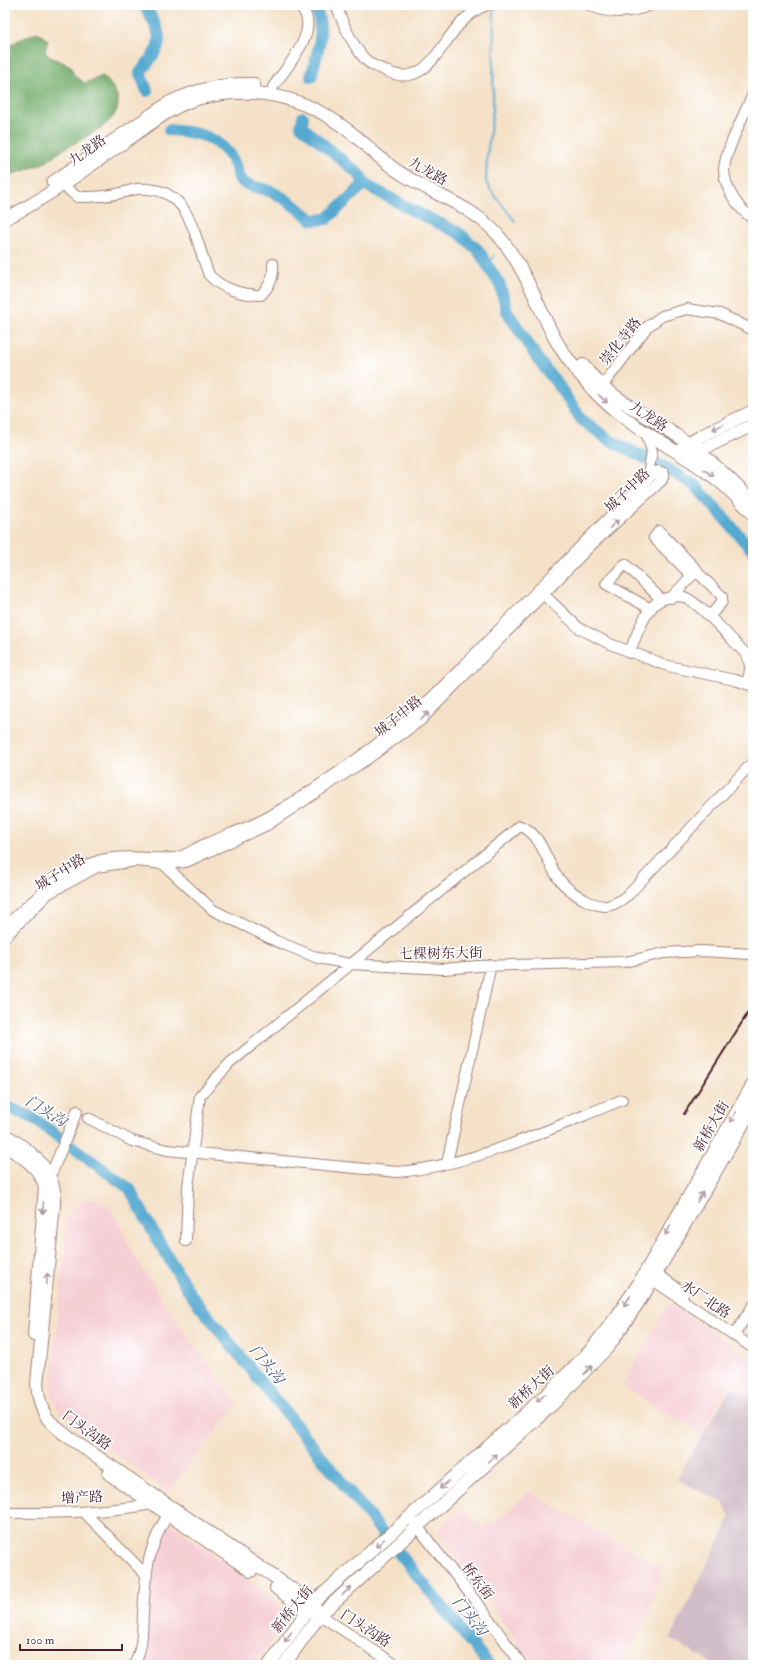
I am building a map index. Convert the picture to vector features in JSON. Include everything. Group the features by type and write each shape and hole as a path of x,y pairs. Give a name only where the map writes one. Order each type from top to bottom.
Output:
{"main road":[{"name":"九龙路","path":"5,210 47,186 144,118 183,96 212,86 232,84 273,87 315,101 354,127 406,168 463,198 491,218 519,251 570,348 586,370 639,413 693,447 721,470 753,502"},
{"name":"九龙路","path":"5,219 64,185 173,110 198,98 250,91 272,94 299,103 326,116 352,134 400,173 421,186 457,203 481,219 499,236 511,251 528,281 556,340 594,391 627,422 715,478 753,514"},
{"path":"681,455 753,411"},
{"path":"693,447 753,425"},
{"name":"新桥大街","path":"284,1665 320,1615 554,1403 591,1366 625,1324 650,1273 753,1084"},
{"name":"新桥大街","path":"270,1665 310,1607 409,1516 547,1394 590,1351 650,1273 753,1107"},
{"path":"5,1135 33,1155 46,1170 46,1178"},
{"path":"5,1146 34,1166 46,1178"},
{"name":"门头沟路","path":"46,1178 31,1371 31,1393 36,1411 45,1427 70,1448 154,1501 320,1615"},
{"name":"门头沟路","path":"154,1501 168,1515 310,1607"}],"street":[{"path":"273,87 294,57 308,32 308,19 304,10 298,5"},
{"path":"336,5 353,41 367,61 392,74 410,75 423,69 434,59 458,26 476,9 487,5"},
{"path":"589,5 601,11 635,11 651,5"},
{"path":"753,94 731,144 724,169 730,194 743,212 753,219"},
{"path":"64,185 77,197 116,195 136,189 154,190 171,196 183,206 189,217 209,276 214,281 227,288 249,295 261,295 270,285 273,275 273,264"},
{"name":"崇化寺路","path":"603,385 647,327 662,316 687,309 720,314 753,330"},
{"path":"646,433 652,451 647,480"},
{"name":"城子中路","path":"5,937 49,893 97,867 136,861 160,862 177,858 204,845 234,834 270,816 377,745 441,690 590,546 662,480 664,473 658,471 647,480 584,542 542,592"},
{"path":"651,609 606,584 625,564 666,599 685,597 698,606"},
{"path":"630,653 654,604 666,599 681,587 694,573 722,596 722,602 710,617"},
{"path":"542,592 579,628 630,653 668,666 750,685 750,661 745,653 681,587"},
{"path":"186,1241 188,1187 200,1096 210,1083 230,1063 520,826 528,828 536,838 559,879 577,895 598,906 616,905 629,894 753,762"},
{"name":"城子中路","path":"5,927 45,890 72,873 104,859 131,856 160,862"},
{"name":"七棵树东大街","path":"160,862 213,910 276,941 318,958 350,964 444,969 625,962 664,953 702,951 751,954 753,952"},
{"path":"447,1163 491,966"},
{"path":"88,1118 132,1141 167,1150 193,1151 276,1162 397,1172 426,1169 490,1151 622,1100"},
{"path":"46,1178 60,1152 77,1111"},
{"name":"水厂北路","path":"650,1273 736,1333 753,1348"},
{"path":"753,1306 736,1333 753,1341"},
{"name":"增产路","path":"5,1513 84,1512 154,1501"},
{"path":"84,1512 147,1576"},
{"path":"134,1665 139,1657 142,1642 147,1576 151,1547 158,1530 168,1515"},
{"name":"桥东街","path":"409,1516 481,1608 522,1665"},
{"name":"门头沟路","path":"320,1615 396,1665"}],"shaded area":[{"path":"94,1198 112,1210 134,1255 165,1305 237,1404 168,1492 74,1423 57,1408 51,1393 67,1216 80,1202"},
{"path":"669,1303 753,1360 753,1394 731,1383 701,1434 622,1386"},
{"path":"732,1386 753,1397 753,1665 715,1665 670,1639 730,1518 724,1503 676,1479"},
{"path":"529,1492 662,1568 641,1634 632,1644 624,1665 534,1665 437,1531 463,1508 483,1527 491,1522 494,1525"},
{"path":"170,1523 282,1605 287,1620 254,1665 140,1665 144,1657 152,1565 158,1543"}],"green space":[{"path":"37,32 48,40 45,52 54,59 71,66 74,76 85,83 103,76 110,83 117,95 117,109 109,121 102,127 64,149 46,162 5,176 5,50 17,41"}],"waterway":[{"path":"144,5 156,26 159,40 154,54 140,73 147,91"},
{"path":"311,77 320,41 320,25 315,5"},
{"path":"494,9 493,109 487,157 486,182 515,221"},
{"path":"303,117 301,126 360,175 364,184 459,233 478,250 500,285 507,311 537,358 559,386 581,419 609,440 664,467 695,485 753,551"},
{"path":"169,130 198,134 215,141 222,146 228,154 241,180 250,186 268,191 293,204 312,220 327,219 364,184"},
{"path":"488,266 494,256"},
{"name":"门头沟","path":"5,1106 33,1118 130,1189 153,1232 191,1295 489,1665"}],"railway":[{"path":"684,1114 753,1005"}]}
